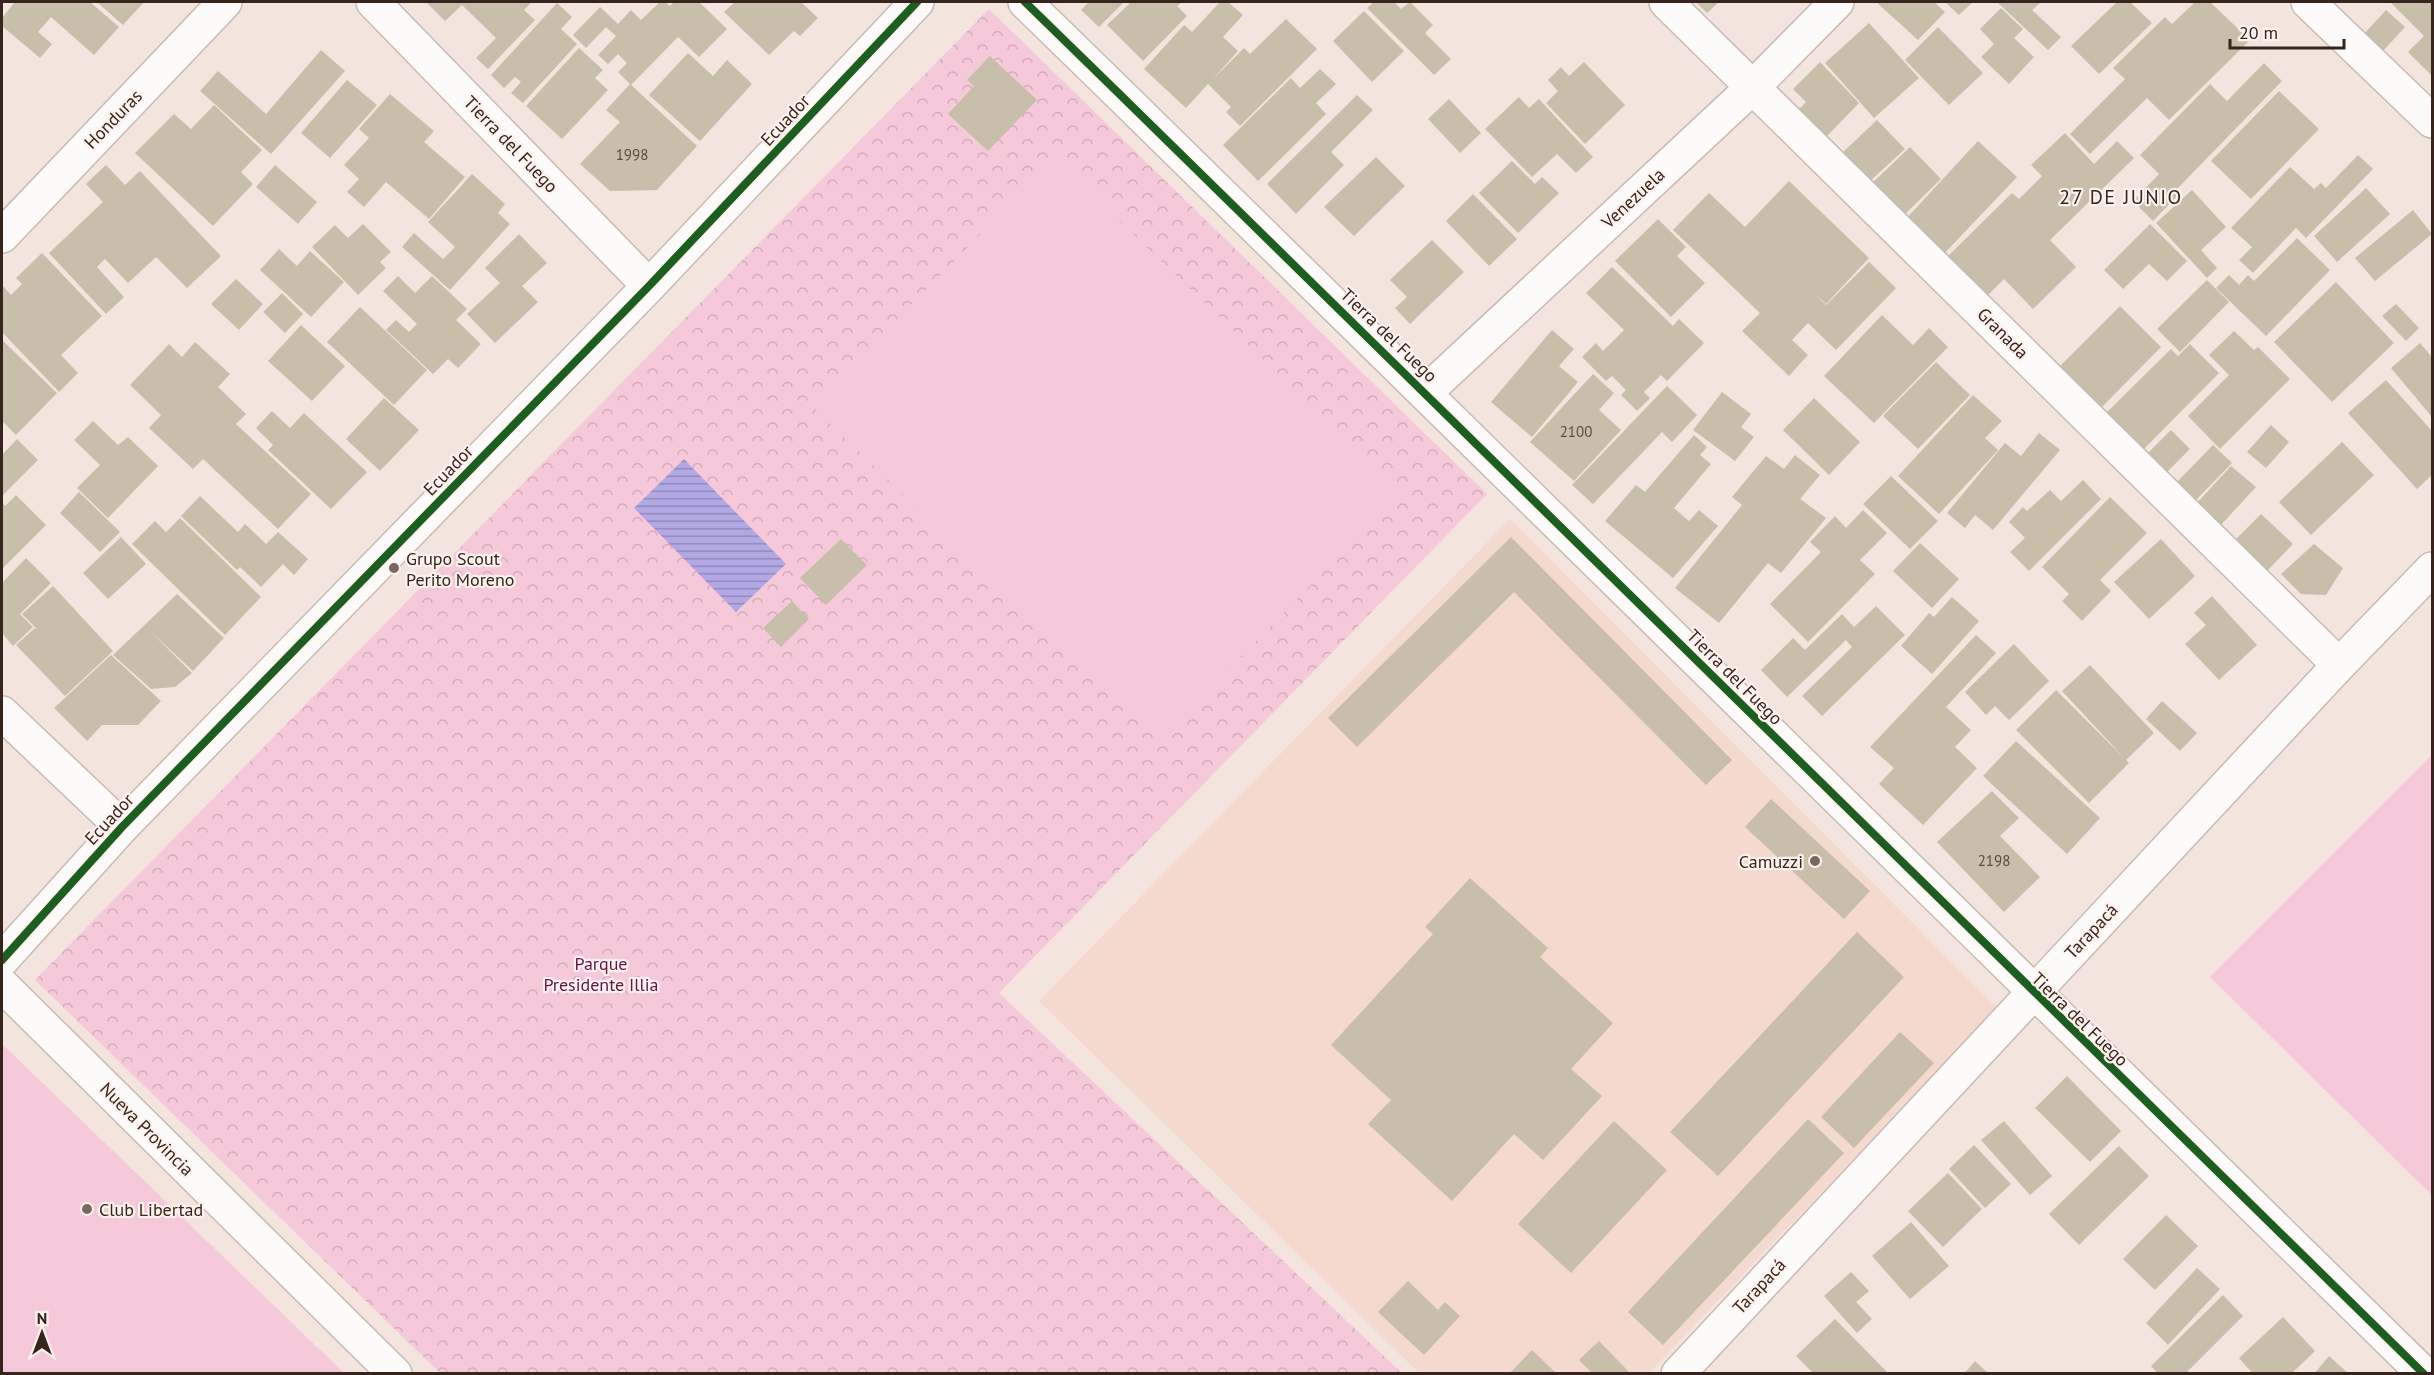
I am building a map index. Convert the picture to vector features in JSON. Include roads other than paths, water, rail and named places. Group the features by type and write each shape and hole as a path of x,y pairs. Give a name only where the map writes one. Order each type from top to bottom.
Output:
{"street":[{"name":"Honduras","path":"2,237 225,2"},
{"name":"Tierra del Fuego","path":"373,2 649,286"},
{"name":"Ecuador","path":"2,960 122,827 649,286 917,2"},
{"name":"Tierra del Fuego","path":"1025,2 1426,392 2033,994 2424,1374"},
{"name":"Granada","path":"1666,2 1754,86 2339,665"},
{"name":"Venezuela","path":"1426,392 1754,86 1837,2"},
{"path":"2308,2 2433,121"},
{"name":"Tarapacá","path":"1678,1374 2339,665 2433,569"},
{"path":"2,712 122,827"},
{"name":"Nueva Provincia","path":"2,985 395,1374"}],"place":[{"name":"Grupo Scout Perito Moreno","path":"394,568"},
{"name":"Camuzzi","path":"1815,861"},
{"name":"Club Libertad","path":"87,1209"}],"district":[{"name":"27 DE JUNIO","path":"2121,197"}],"park label":[{"name":"Parque Presidente Illia","path":"601,973"}]}
